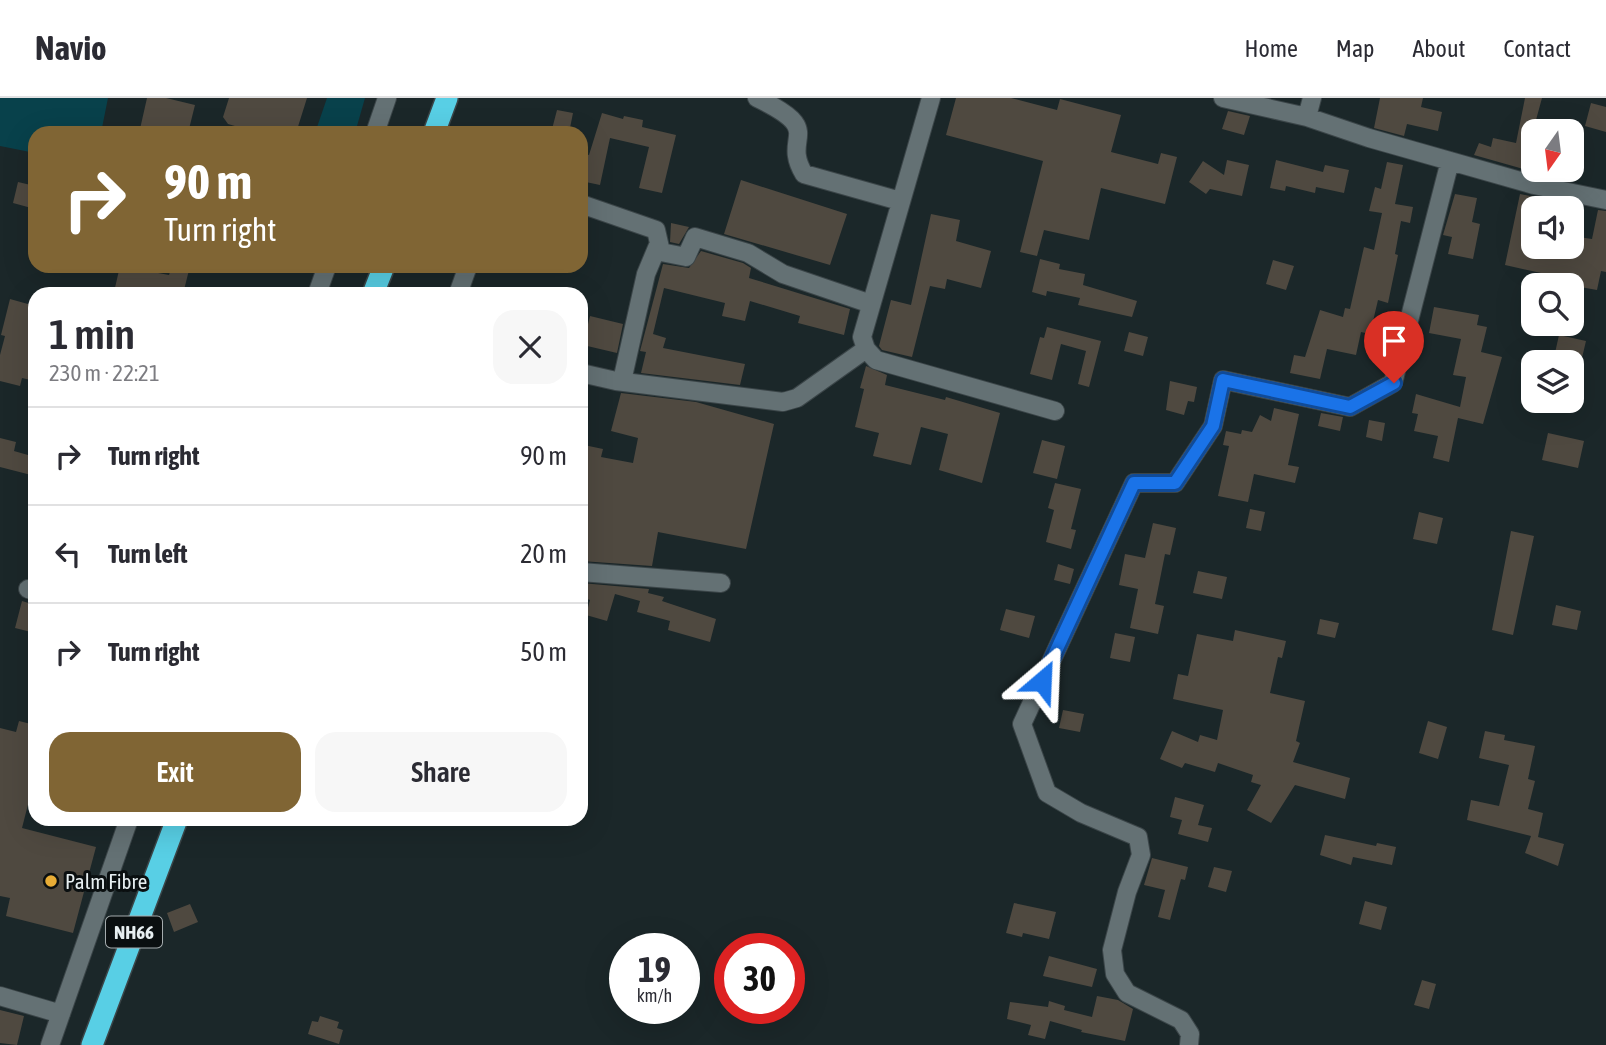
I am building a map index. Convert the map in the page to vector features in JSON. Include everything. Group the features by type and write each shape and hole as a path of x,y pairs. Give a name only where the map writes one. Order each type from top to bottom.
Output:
{"highway":[{"path":"437,126 447,98"},
{"name":"NH66","path":"92,1045 174,826"}],"street":[{"path":"377,126 387,98"},
{"path":"757,98 795,120 800,132 797,164 804,174 900,201"},
{"path":"931,98 862,337 866,349 876,360 1055,411"},
{"path":"1223,98 1307,117 1369,138 1534,185 1606,200"},
{"path":"1307,117 1312,98"},
{"path":"1189,1045 1190,1034 1181,1020 1127,993 1115,974 1112,950 1127,892 1142,855 1138,837 1081,813 1047,793 1022,724 1134,483 1175,483 1213,426 1223,380 1350,407 1394,383 1450,161"},
{"path":"588,206 656,230 661,252 686,257 695,237 748,253 783,274 871,304"},
{"path":"622,381 646,274 659,243"},
{"path":"588,374 783,402 796,398 866,349"},
{"path":"588,573 721,583"},
{"path":"50,1045 127,826"},
{"path":"0,996 61,1014"}],"shaded area":[{"path":"0,98 108,98 102,126 28,126 28,152 0,146"},
{"path":"327,98 365,98 357,126 317,126"}],"building":[{"path":"147,98 166,98 195,105 190,126 141,126"},
{"path":"229,98 307,98 298,126 235,126 228,124 223,117"},
{"path":"956,98 1011,98 1057,110 1060,99 1121,115 1111,152 1158,164 1161,153 1177,157 1165,204 1101,188 1089,240 1044,230 1037,256 1020,252 1043,161 946,135"},
{"path":"1380,98 1423,98 1421,107 1442,112 1438,131 1407,124 1404,136 1374,128"},
{"path":"1525,98 1542,98 1536,119 1521,119 1521,168 1474,155 1479,143 1491,147 1493,138 1516,143"},
{"path":"1591,103 1606,107 1606,132 1585,126"},
{"path":"557,110 573,113 570,126 553,126"},
{"path":"1228,111 1250,116 1244,135 1222,129"},
{"path":"602,113 623,119 624,116 643,120 642,127 676,135 662,193 639,188 649,147 610,138 600,185 588,182 589,155"},
{"path":"1227,160 1249,165 1242,196 1210,189 1206,194 1189,182 1203,161 1224,175"},
{"path":"1276,160 1323,172 1325,165 1349,170 1344,193 1316,187 1315,193 1286,186 1285,191 1270,188"},
{"path":"1387,162 1403,165 1395,204 1413,207 1410,223 1401,221 1395,254 1398,255 1388,303 1378,300 1370,334 1361,332 1356,355 1327,349 1320,379 1290,373 1294,355 1305,357 1320,310 1343,317 1345,308 1350,309 1364,247 1374,250 1382,213 1369,211 1375,187 1381,189"},
{"path":"741,180 847,214 830,265 724,234"},
{"path":"18,182 28,184 28,207 13,203"},
{"path":"1455,194 1477,198 1472,222 1480,224 1473,259 1448,254 1452,237 1443,235"},
{"path":"1520,194 1530,196 1521,196 1521,259 1584,259 1584,238 1592,239 1598,210 1606,211 1606,272 1601,271 1597,290 1584,288 1584,273 1541,273 1505,265"},
{"path":"931,214 960,220 956,241 991,251 981,288 947,279 945,289 930,286 912,357 882,350 879,346 891,300 911,305"},
{"path":"671,223 689,227 679,244 670,242"},
{"path":"701,251 743,263 751,268 749,278 850,309 844,335 798,323 800,316 750,301 745,321 722,316 725,303 664,288 653,334 666,338 663,348 745,364 740,385 641,373 646,352 640,351 663,264 689,268"},
{"path":"1040,259 1060,264 1059,269 1085,274 1083,285 1137,301 1132,317 1078,305 1080,298 1047,291 1046,296 1032,292"},
{"path":"1273,260 1294,266 1286,290 1266,284"},
{"path":"118,273 188,273 185,287 115,287"},
{"path":"10,299 28,304 28,379 22,378 20,386 0,381 0,355 5,336 1,335"},
{"path":"1434,307 1479,315 1477,325 1487,327 1481,352 1502,357 1483,424 1458,418 1449,462 1433,458 1438,436 1414,431 1418,414 1412,413 1416,394 1460,407 1466,377 1453,375 1461,339 1429,333"},
{"path":"590,316 623,324 617,353 588,346"},
{"path":"1047,327 1101,341 1089,387 1078,384 1086,351 1061,344 1052,380 1030,374 1040,337 1044,338"},
{"path":"1129,332 1148,337 1143,356 1124,351"},
{"path":"1559,336 1586,341 1584,350 1556,350"},
{"path":"866,366 887,375 885,385 945,400 946,397 1000,413 982,483 939,470 948,434 921,427 911,465 873,456 879,433 855,427 864,389 860,388"},
{"path":"1170,381 1197,387 1194,402 1188,401 1184,415 1166,410"},
{"path":"621,393 696,402 774,424 746,549 658,532 652,566 588,561 588,446 603,449 601,457 633,463 638,438 611,431"},
{"path":"1274,408 1299,414 1288,465 1299,467 1295,483 1254,474 1248,502 1218,496 1229,446 1223,445 1226,431 1241,434 1242,430 1252,432 1260,415 1271,421"},
{"path":"1321,413 1343,417 1340,431 1318,426"},
{"path":"1369,420 1385,423 1382,441 1366,437"},
{"path":"1548,433 1584,441 1578,468 1542,460"},
{"path":"0,438 16,442 14,451 28,455 28,474 0,467"},
{"path":"1042,440 1065,446 1057,479 1033,473"},
{"path":"1055,483 1081,489 1071,529 1076,530 1071,549 1046,542 1054,510 1048,508"},
{"path":"1250,509 1265,512 1261,531 1246,528"},
{"path":"1419,512 1443,518 1437,544 1413,539"},
{"path":"1153,523 1176,528 1170,555 1165,554 1155,604 1164,606 1158,634 1130,628 1138,589 1119,585 1125,554 1145,558"},
{"path":"1511,531 1534,536 1513,635 1492,630"},
{"path":"1058,564 1074,569 1070,584 1054,580"},
{"path":"1198,571 1227,577 1222,599 1193,593"},
{"path":"588,584 649,589 648,593 664,597 662,601 716,619 710,642 668,630 670,621 637,612 640,601 615,594 607,621 588,616"},
{"path":"22,601 28,603 28,631 15,628"},
{"path":"1556,605 1581,611 1577,630 1552,625"},
{"path":"1006,609 1035,616 1029,638 1000,630"},
{"path":"1320,619 1339,623 1335,638 1317,634"},
{"path":"1235,630 1286,641 1282,658 1278,657 1270,693 1305,701 1296,741 1300,743 1293,762 1350,778 1345,799 1295,785 1271,823 1247,810 1261,785 1251,782 1253,775 1218,763 1215,772 1185,763 1182,768 1160,759 1172,731 1198,742 1200,735 1217,740 1223,710 1173,699 1178,674 1188,676 1197,634 1233,641"},
{"path":"1115,633 1135,637 1130,662 1110,658"},
{"path":"1063,710 1084,714 1080,732 1059,728"},
{"name":"Palm Fibre","path":"19,721 28,723 28,804 22,828 96,847 73,933 6,916 10,898 0,896 0,728 16,732"},
{"path":"1428,721 1447,727 1438,759 1419,753"},
{"path":"1485,731 1505,735 1504,740 1535,746 1528,779 1535,781 1528,809 1543,813 1538,837 1564,844 1558,866 1525,853 1531,836 1467,820 1471,800 1499,806 1509,765 1479,758"},
{"path":"1175,797 1204,805 1198,825 1212,828 1208,842 1178,834 1182,820 1170,817"},
{"path":"1325,835 1376,846 1377,843 1396,847 1392,865 1353,857 1351,865 1320,855"},
{"path":"1152,858 1188,867 1185,880 1181,879 1170,920 1158,917 1165,890 1144,885"},
{"path":"1214,867 1232,871 1226,892 1208,887"},
{"path":"1365,901 1387,907 1381,930 1359,924"},
{"path":"1014,903 1056,912 1049,939 1023,933 1022,937 1006,933"},
{"path":"190,904 198,922 174,932 167,913"},
{"path":"1049,956 1097,969 1092,987 1043,976"},
{"path":"1422,980 1436,984 1429,1009 1414,1005"},
{"path":"1097,996 1118,1000 1133,1009 1125,1041 1081,1032 1082,1030 1050,1021 1045,1039 1028,1035 1031,1025 1007,1019 1010,1002 1048,1007 1049,1001 1065,1006 1064,1010 1092,1017"},
{"path":"0,1010 24,1016 17,1045 0,1043"},
{"path":"320,1016 339,1022 337,1028 343,1030 339,1044 308,1034 312,1021 318,1022"}],"place":[{"name":"Palm Fibre","path":"51,881"}],"route":[{"path":"1042,681 1134,483 1175,483 1213,426 1223,380 1350,407 1394,383"}]}
